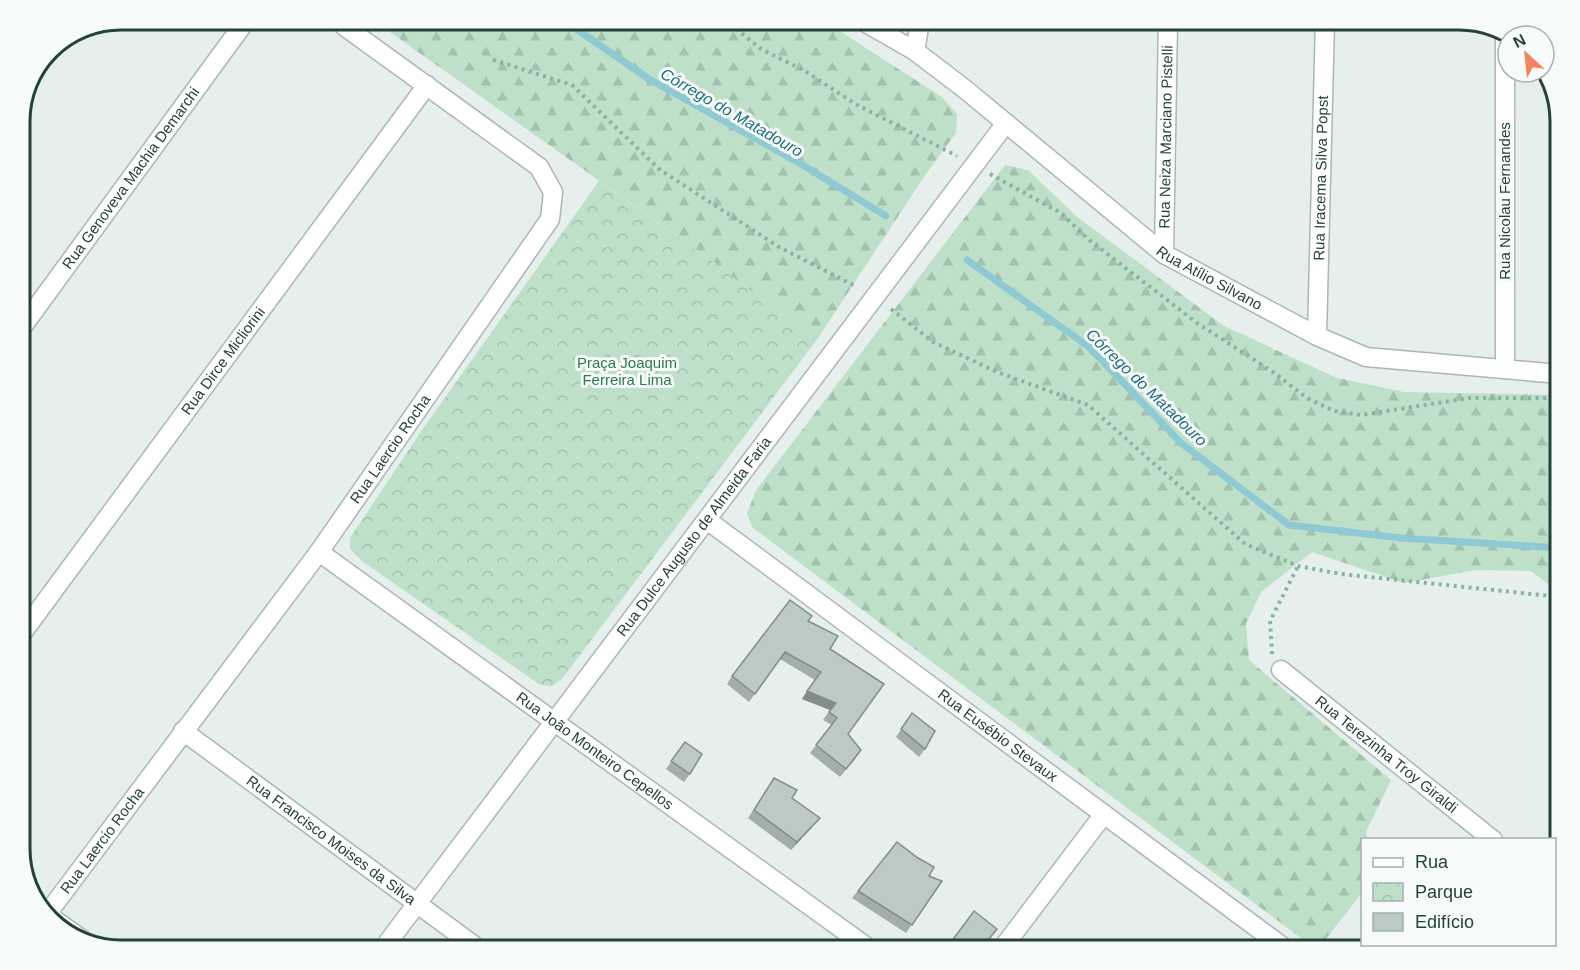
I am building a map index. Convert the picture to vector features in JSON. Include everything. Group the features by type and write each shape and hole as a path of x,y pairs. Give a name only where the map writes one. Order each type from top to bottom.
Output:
{"street":[{"name":"Rua Genoveva Machia Demarchi","path":"30,316 239,30"},
{"name":"Rua Laercio Rocha","path":"53,908 183,730 319,552 550,219 553,192 539,167 350,30"},
{"name":"Rua Atílio Silvano","path":"878,30 915,51 1164,254 1317,336 1366,357 1550,373"},
{"path":"915,51 919,30"},
{"name":"Rua Neiza Marciano Pistelli","path":"1164,254 1168,30"},
{"name":"Rua Iracema Silva Popst","path":"1317,336 1325,30"},
{"name":"Rua Nicolau Fernandes","path":"1505,84 1505,369"},
{"name":"Rua Dirce Micliorini","path":"30,622 427,85"},
{"name":"Rua Dulce Augusto de Almeida Faria","path":"390,940 1006,123"},
{"name":"Rua Eusébio Stevaux","path":"707,519 1272,940"},
{"name":"Rua João Monteiro Cepellos","path":"319,552 856,940"},
{"name":"Rua Terezinha Troy Giraldi","path":"1281,670 1491,838"},
{"name":"Rua Francisco Moises da Silva","path":"183,730 465,940"},
{"path":"1009,940 1104,814"}],"path":[{"path":"737,30 761,49 805,70 857,105 1061,213 1088,239 1197,323 1273,372 1307,398 1334,411 1361,415 1470,398 1550,399"},
{"path":"493,60 572,85 659,169 779,247 874,297 933,342 997,372 1088,405 1245,544 1298,566 1341,574 1550,596"},
{"path":"1281,670 1273,660 1270,621 1298,566"}],"green space":[{"path":"387,30 838,30 942,97 957,114 956,133 926,174 816,341 711,260"},
{"path":"1005,165 1028,170 1076,216 1224,326 1337,378 1404,392 1550,395 1550,585 1531,571 1476,570 1404,583 1312,552 1261,592 1246,624 1249,660 1391,780 1366,832 1367,838 1361,838 1361,894 1325,940 1304,940 753,528 747,514 756,490"},
{"name":"Praça Joaquim Ferreira Lima","path":"599,181 711,260 816,341 562,679 552,686 540,685 362,561 350,549 350,538 422,430"}],"building":[{"path":"790,600 812,616 808,621 838,636 830,649 884,684 848,734 861,750 846,769 816,745 837,718 829,712 836,703 807,691 821,672 785,652 755,694 732,676"},
{"path":"912,713 935,731 925,749 901,729"},
{"path":"685,742 702,754 690,774 671,761"},
{"path":"774,778 797,790 792,798 820,818 797,842 754,810"},
{"path":"897,842 934,867 929,876 942,881 912,925 858,891"},
{"path":"974,911 997,929 988,940 952,940"}],"waterway":[{"name":"Córrego do Matadouro","path":"578,30 649,79 801,164 886,216"},
{"name":"Córrego do Matadouro","path":"967,260 1089,347 1181,443 1289,525 1401,538 1550,547"}]}
